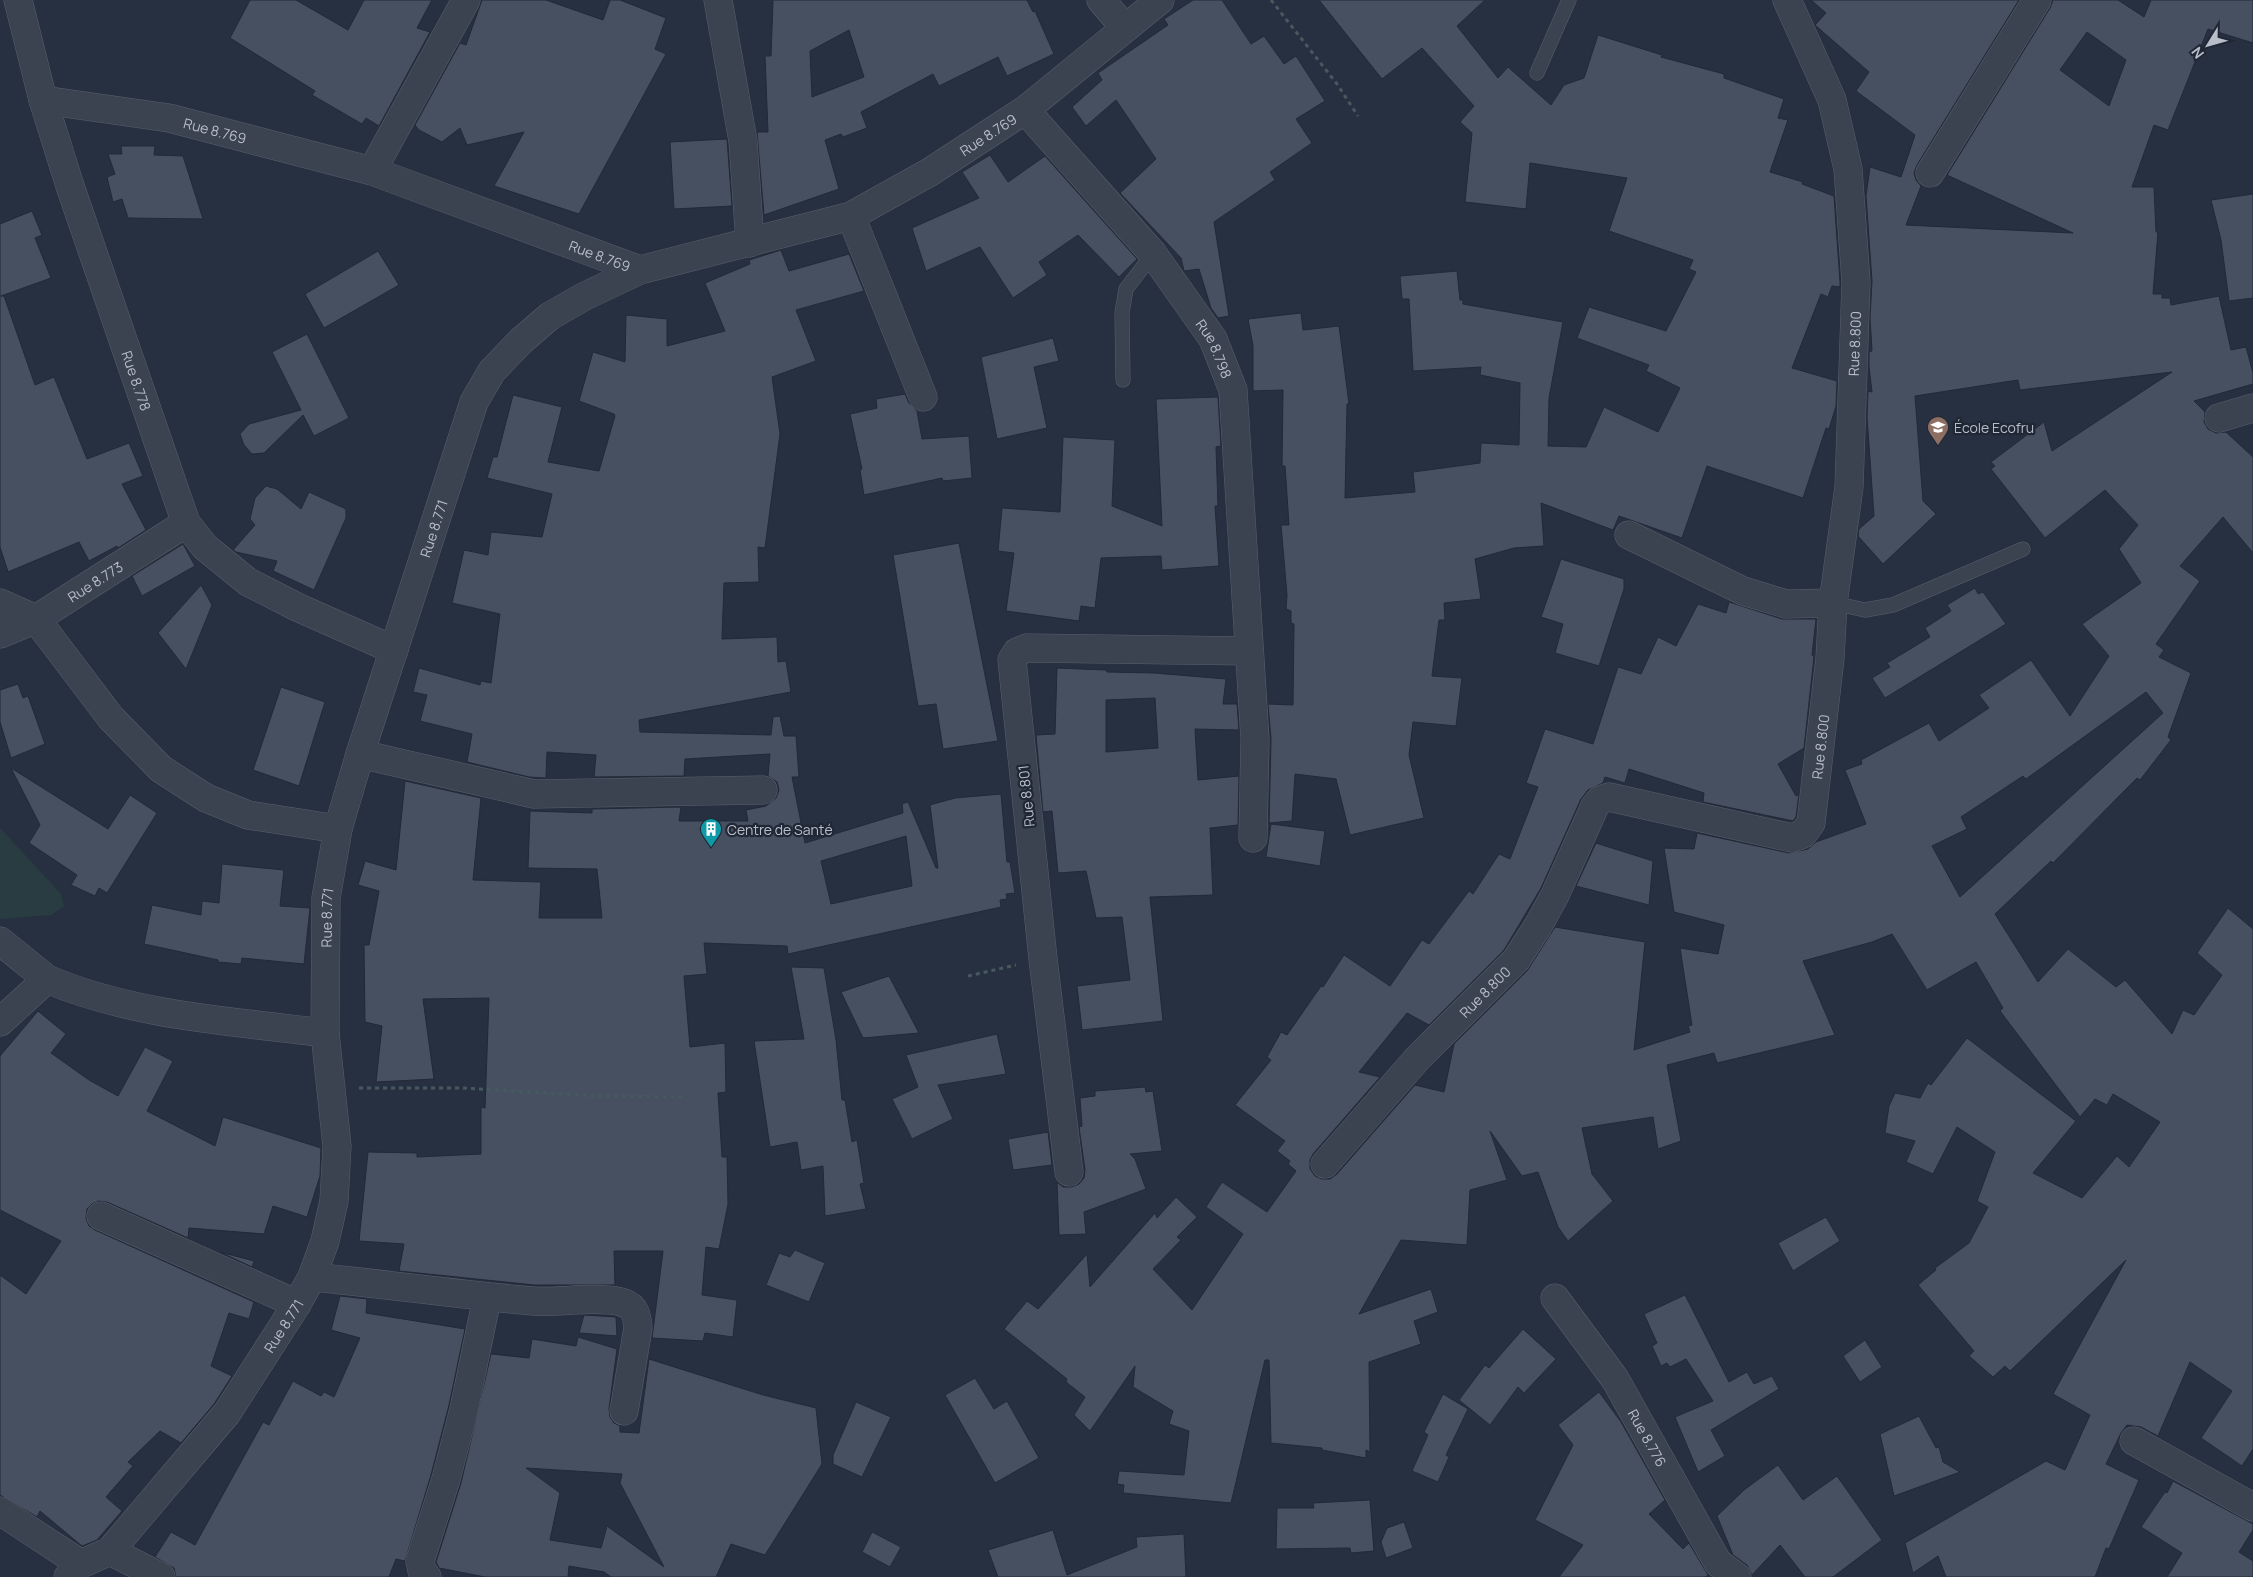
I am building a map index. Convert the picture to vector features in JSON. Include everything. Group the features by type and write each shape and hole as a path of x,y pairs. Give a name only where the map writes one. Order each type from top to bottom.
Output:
{"street":[{"name":"Rue 8.778","path":"18,0 44,100 70,186 186,523 205,547 248,582 297,607 394,650"},
{"path":"372,171 466,0"},
{"path":"718,0 743,141 750,243"},
{"path":"1101,0 1125,28"},
{"name":"Rue 8.769","path":"44,100 169,118 372,171 640,270 851,216 930,172 1025,110 1160,0"},
{"name":"Rue 8.800","path":"1326,1164 1417,1059 1516,960 1538,926 1595,806 1600,800 1609,797 1792,838 1803,834 1811,823 1830,658 1833,603 1849,477 1856,282 1848,178 1832,100 1787,0"},
{"path":"1930,173 2037,0"},
{"name":"Rue 8.798","path":"1025,110 1153,254 1213,339 1233,390 1255,739 1253,838"},
{"path":"851,216 923,397"},
{"name":"Rue 8.771","path":"74,1570 110,1551 227,1413 297,1304 312,1277 325,1241 334,1201 337,1146 325,1033 326,898 338,829 360,754 474,402 492,370 550,316 585,296 640,270"},
{"path":"2219,418 2253,408"},
{"name":"Rue 8.773","path":"0,634 36,619 186,523"},
{"path":"1629,535 1743,591 1786,604 1833,603"},
{"path":"0,603 36,619 111,718 161,769 206,798 248,815 338,829"},
{"name":"Rue 8.801","path":"1069,1172 1043,959 1012,660 1017,652 1027,648 1249,651"},
{"path":"360,754 534,794 763,790"},
{"path":"0,941 47,979 80,993 112,1002 194,1016 325,1033"},
{"path":"0,1022 47,979"},
{"path":"102,1216 297,1304"},
{"path":"312,1277 487,1298 535,1301 610,1300 625,1303 632,1308 637,1316 638,1328 624,1411"},
{"path":"427,1577 422,1571 420,1561 446,1480 462,1418 487,1298"},
{"name":"Rue 8.776","path":"1555,1298 1615,1379 1718,1563 1737,1577"},
{"path":"2134,1441 2253,1507"},
{"path":"0,1511 74,1570"},
{"path":"110,1551 161,1577"}],"lane":[{"path":"1537,73 1569,0"},
{"path":"1122,380 1122,313 1126,289 1153,254"},
{"path":"1833,603 1865,610 1893,605 2024,549"}],"path":[{"path":"1271,0 1337,84 1358,116"},
{"path":"968,976 1043,959"},
{"path":"332,1088 464,1088 594,1096 686,1097"}],"green space":[{"path":"0,828 61,894 64,906 51,915 0,919"}],"building":[{"path":"250,0 296,0 348,30 364,0 432,0 417,28 430,32 379,126 366,118 362,124 312,95 315,91 230,38"},
{"path":"482,0 546,0 603,20 610,0 620,0 666,18 655,49 666,54 579,214 494,186 524,132 467,145 460,128 442,142 419,130 415,125 460,43 466,45"},
{"path":"773,0 1027,0 1033,12 1035,11 1054,54 1007,76 998,57 939,86 933,74 861,112 867,128 843,137 841,134 825,140 839,189 764,215 757,132 768,132 765,56 771,56","holes":["849,30 864,77 812,97 810,51"]},
{"path":"1193,0 1222,0 1251,44 1264,36 1284,64 1296,56 1325,101 1296,119 1312,143 1270,172 1275,180 1214,222 1229,316 1218,318 1211,308 1199,269 1184,271 1181,258 1120,193 1156,159 1116,100 1086,126 1072,107 1102,80 1098,73 1168,25 1164,19"},
{"path":"1319,0 1485,0 1457,26 1498,78 1508,67 1551,105 1564,85 1584,78 1598,35 1662,55 1661,57 1724,74 1724,78 1784,99 1778,118 1788,120 1770,172 1803,182 1802,184 1834,196 1840,282 1840,287 1832,286 1828,297 1821,294 1792,368 1837,381 1836,406 1829,429 1826,428 1803,498 1707,466 1682,538 1619,516 1613,530 1541,503 1544,546 1514,548 1475,559 1481,599 1444,603 1445,620 1439,620 1432,676 1462,678 1456,726 1413,722 1409,755 1424,818 1350,835 1336,779 1295,774 1292,821 1269,823 1271,739 1268,704 1293,705 1294,624 1291,623 1291,611 1286,609 1287,595 1281,525 1289,525 1285,466 1282,466 1283,390 1253,391 1253,346 1248,319 1301,313 1303,330 1339,326 1349,404 1347,404 1345,498 1415,492 1413,472 1480,463 1481,443 1519,445 1520,383 1480,375 1481,367 1413,371 1409,299 1402,299 1400,276 1457,271 1460,300 1463,300 1463,304 1563,322 1549,398 1548,446 1586,447 1604,407 1658,432 1680,388 1646,371 1649,365 1577,338 1589,307 1666,331 1696,272 1689,269 1693,260 1609,231 1627,178 1530,163 1526,209 1465,202 1472,133 1460,122 1474,106 1422,48 1382,79"},
{"path":"1811,0 2019,0 1917,165 1914,173 1916,180 1921,186 1906,225 2073,233 1947,175 2050,8 2053,0 2118,0 2144,17 2151,0 2253,0 2253,43 2208,29 2168,130 2154,125 2132,187 2154,187 2156,232 2158,232 2153,294 2162,294 2162,298 2170,298 2171,305 2219,296 2231,350 2246,347 2253,373 2253,384 2194,401 2205,412 2204,422 2208,429 2216,433 2226,432 2253,457 2253,553 2223,517 2180,566 2200,581 2156,644 2164,650 2159,657 2191,673 2168,737 2171,740 2140,780 2137,778 2053,863 2051,861 1995,914 2038,982 2068,949 2116,987 2125,980 2172,1034 2183,1010 2194,1015 2222,975 2197,953 2228,908 2253,929 2253,1449 2242,1466 2201,1438 2232,1391 2190,1362 2158,1436 2141,1427 2127,1425 2106,1464 2139,1480 2109,1549 2106,1548 2095,1577 1946,1577 1938,1556 1913,1573 1905,1543 2046,1461 2065,1470 2090,1415 2053,1394 2126,1260 2010,1371 2005,1366 1993,1377 1969,1356 1974,1351 1918,1285 1936,1270 1935,1268 1969,1243 1988,1207 1977,1201 1995,1152 1957,1127 1933,1174 1906,1162 1915,1141 1885,1133 1889,1106 1895,1093 1920,1098 1928,1083 1931,1085 1967,1038 2076,1121 2033,1173 2082,1198 2117,1156 2129,1167 2160,1122 2113,1094 2107,1105 2095,1099 2080,1117 2000,1011 2003,1008 1976,962 1927,990 1892,934 1872,942 1803,961 1835,1035 1717,1063 1714,1053 1667,1065 1681,1141 1658,1149 1653,1117 1582,1128 1592,1174 1613,1201 1568,1241 1558,1227 1538,1172 1522,1176 1490,1131 1507,1180 1470,1190 1467,1245 1401,1240 1359,1314 1431,1289 1438,1312 1414,1321 1421,1344 1369,1362 1370,1452 1366,1450 1366,1458 1322,1450 1322,1448 1271,1443 1269,1360 1265,1360 1231,1503 1123,1493 1124,1485 1117,1484 1119,1471 1184,1475 1189,1431 1169,1424 1173,1411 1133,1387 1135,1366 1090,1431 1074,1415 1085,1397 1066,1382 1067,1379 1004,1329 1027,1301 1038,1309 1087,1254 1090,1287 1155,1213 1157,1218 1176,1197 1197,1217 1177,1237 1181,1240 1153,1269 1192,1310 1243,1234 1206,1207 1222,1182 1267,1212 1296,1171 1288,1164 1290,1161 1277,1151 1285,1141 1235,1105 1271,1060 1267,1057 1281,1032 1287,1035 1344,955 1390,986 1422,940 1429,944 1469,891 1473,894 1499,854 1510,859 1538,787 1526,783 1545,729 1593,744 1618,667 1641,674 1658,637 1676,646 1698,604 1726,613 1729,602 1782,619 1816,619 1812,655 1814,657 1804,748 1778,764 1796,796 1799,794 1796,817 1793,821 1703,802 1704,793 1629,769 1625,783 1605,777 1603,783 1588,790 1581,799 1541,888 1504,950 1429,1025 1407,1013 1359,1072 1380,1077 1313,1154 1310,1160 1310,1169 1315,1176 1322,1179 1330,1179 1337,1174 1415,1085 1444,1092 1454,1044 1527,971 1555,927 1645,942 1634,1050 1690,1032 1688,1026 1692,1025 1680,948 1718,954 1724,925 1674,912 1664,848 1694,849 1697,833 1789,853 1808,849 1816,842 1866,824 1845,770 1862,764 1861,760 1929,723 1939,741 1989,708 1979,695 2031,660 2070,716 2109,656 2082,624 2141,583 2119,549 2138,525 2105,490 2045,538 1991,469 1995,466 1991,462 2044,422 2052,451 2172,372 2020,390 2018,380 1915,396 1923,501 1936,514 1883,564 1858,536 1859,529 1874,516 1867,417 1868,391 1872,392 1869,352 1872,351 1870,318 1872,281 1866,196 1870,167 1901,177 1915,135 1856,91 1869,72 1815,25 1826,13","holes":["2087,32 2126,60 2109,106 2060,70","2146,692 2163,713 1960,897 1932,846 1967,829 1961,817 2023,776 2026,779"]},
{"path":"727,139 732,206 674,209 670,142"},
{"path":"121,146 155,146 154,155 183,156 203,219 128,218 122,199 113,202 107,177 115,174 108,154 122,154"},
{"path":"990,155 1008,182 1045,156 1137,259 1119,277 1078,235 1039,262 1047,275 1013,298 980,247 926,271 912,228 979,198 962,172"},
{"path":"2253,194 2253,298 2229,301 2221,240 2211,200"},
{"path":"32,211 42,235 35,238 51,278 1,296 4,296 35,385 54,377 87,459 129,443 143,476 122,484 146,530 118,548 117,546 89,561 79,542 8,572 0,547 0,224"},
{"path":"781,250 789,271 849,254 864,291 796,310 816,361 772,377 780,434 765,548 758,547 759,582 724,583 722,639 777,637 778,662 786,661 791,692 639,720 640,732 771,735 773,717 780,716 784,736 796,736 799,777 792,777 805,843 903,813 902,804 908,802 936,868 938,868 930,805 955,798 1001,794 1007,862 1010,862 1015,893 1006,894 1007,899 1000,900 1001,907 788,954 787,946 704,943 707,974 684,976 690,1047 725,1043 726,1092 718,1093 722,1157 727,1157 728,1204 719,1249 706,1247 702,1295 737,1300 733,1337 705,1333 703,1341 652,1338 663,1251 614,1251 615,1285 534,1285 399,1271 404,1244 359,1241 368,1152 417,1153 417,1157 481,1154 481,1107 485,1108 489,998 423,999 434,1079 376,1082 382,1026 365,1022 364,945 369,945 379,891 358,885 365,861 396,870 405,781 481,798 473,880 541,882 539,918 602,918 597,869 528,868 530,811 592,813 592,809 681,807 679,821 748,821 746,810 766,806 776,798 779,790 777,782 768,776 770,754 685,759 684,776 594,777 596,755 547,752 546,778 529,777 467,762 472,734 420,721 427,695 413,692 419,668 480,685 481,681 491,683 500,614 452,603 464,550 488,555 491,532 542,537 552,494 487,478 493,457 497,457 513,395 562,407 548,462 599,471 615,416 579,401 593,352 625,362 626,315 667,319 667,346 725,331 705,283 750,264 749,260","holes":["906,836 912,886 831,904 821,861"]},
{"path":"378,251 399,285 324,328 305,294"},
{"path":"307,334 349,418 314,436 303,415 264,453 252,454 244,445 240,434 249,424 301,410 272,352"},
{"path":"1053,338 1059,361 1034,367 1047,428 997,439 981,357"},
{"path":"905,394 909,403 917,411 922,439 969,436 972,478 943,481 942,478 864,495 860,470 862,469 850,414 877,408 876,399"},
{"path":"1218,397 1221,446 1216,447 1218,506 1215,506 1219,566 1162,570 1161,556 1101,558 1095,608 1081,606 1079,621 1006,611 1014,553 998,551 1002,508 1060,512 1063,437 1115,440 1112,506 1162,526 1156,399"},
{"path":"266,486 277,489 301,509 309,492 346,509 346,518 314,590 273,571 277,561 233,550 255,525 250,519 255,498"},
{"path":"959,543 998,741 943,749 936,704 918,706 893,555"},
{"path":"183,544 195,566 142,596 132,576"},
{"path":"1561,559 1624,579 1624,589 1599,666 1555,653 1563,624 1541,617"},
{"path":"201,585 212,605 186,669 158,633"},
{"path":"1975,588 1978,594 1983,592 2006,624 1885,698 1872,678 1890,667 1887,663 1930,637 1925,628 1951,611 1947,605"},
{"path":"1057,668 1226,679 1223,704 1237,704 1239,730 1195,729 1198,780 1239,776 1238,825 1210,828 1213,895 1150,897 1163,1021 1082,1030 1077,986 1130,980 1122,917 1096,918 1086,871 1058,873 1052,811 1043,812 1036,735 1055,734","holes":["1155,698 1158,748 1106,752 1106,700"]},
{"path":"18,684 23,698 28,696 45,744 11,758 0,722 0,690"},
{"path":"281,687 325,702 299,786 253,770"},
{"path":"11,768 108,829 130,795 157,813 107,893 99,888 95,896 71,885 77,875 29,843 40,825"},
{"path":"1271,824 1325,831 1320,866 1266,857"},
{"path":"1596,843 1653,861 1649,905 1576,886"},
{"path":"222,864 284,870 280,906 310,908 304,964 242,958 241,964 218,962 218,960 144,944 152,905 201,915 202,901 219,903"},
{"path":"791,967 824,968 836,1040 842,1100 845,1100 852,1142 857,1140 864,1183 860,1184 866,1209 825,1216 823,1166 801,1170 797,1142 770,1147 754,1041 804,1039"},
{"path":"889,976 919,1033 863,1038 841,992"},
{"path":"38,1011 66,1034 51,1053 89,1080 118,1096 145,1047 173,1061 147,1111 215,1146 223,1117 321,1148 320,1176 307,1217 273,1206 264,1234 189,1228 188,1238 107,1202 99,1201 87,1209 86,1218 89,1226 95,1230 254,1302 249,1319 229,1313 211,1366 232,1376 214,1404 181,1443 160,1431 128,1462 133,1466 106,1497 122,1511 97,1540 82,1546 40,1511 37,1517 0,1495 0,1275 26,1294 61,1241 0,1210 0,1056"},
{"path":"997,1034 1006,1074 938,1085 953,1119 912,1139 892,1099 918,1087 906,1055"},
{"path":"1145,1087 1146,1092 1153,1091 1162,1151 1130,1154 1135,1159 1146,1189 1084,1212 1086,1234 1059,1235 1057,1182 1063,1187 1071,1187 1079,1184 1084,1178 1085,1170 1079,1127 1082,1126 1080,1098 1095,1096 1095,1091"},
{"path":"1048,1132 1052,1165 1013,1170 1008,1139"},
{"path":"1826,1217 1840,1241 1793,1271 1778,1243"},
{"path":"795,1250 825,1263 809,1302 766,1285 779,1253 790,1257"},
{"path":"220,1252 254,1261 252,1267"},
{"path":"1685,1295 1729,1382 1747,1372 1754,1384 1772,1376 1779,1389 1711,1430 1725,1456 1698,1472 1675,1417 1713,1401 1686,1359 1670,1367 1667,1363 1661,1366 1652,1346 1657,1343 1644,1314"},
{"path":"340,1296 367,1299 366,1313 465,1329 449,1405 431,1475 405,1561 396,1559 389,1577 176,1577 174,1568 155,1557 171,1532 195,1545 263,1422 269,1425 293,1381 321,1396 324,1392 334,1397 360,1338 331,1330"},
{"path":"584,1315 616,1317 617,1336 579,1333"},
{"path":"1523,1329 1556,1359 1524,1393 1518,1387 1490,1425 1459,1400 1485,1365 1489,1368"},
{"path":"578,1337 617,1349 609,1409 610,1417 614,1423 620,1426 620,1432 639,1433 649,1359 763,1395 816,1408 822,1464 765,1555 731,1544 716,1577 611,1577 604,1572 569,1566 568,1577 485,1577 439,1568 436,1562 461,1483 491,1354 529,1358 532,1339 576,1346","holes":["526,1468 622,1474 620,1483 664,1567 607,1526 601,1548 550,1540 560,1493"]},
{"path":"1865,1340 1882,1367 1860,1382 1843,1356"},
{"path":"975,1378 994,1409 1007,1401 1039,1458 995,1483 945,1395"},
{"path":"1599,1392 1621,1422 1665,1500 1649,1514 1683,1549 1689,1543 1708,1575 1706,1577 1559,1577 1583,1545 1535,1520 1573,1445 1558,1425"},
{"path":"1443,1394 1468,1409 1446,1455 1449,1457 1438,1482 1412,1471 1428,1435 1424,1432"},
{"path":"856,1402 891,1417 862,1477 833,1464 833,1455"},
{"path":"1919,1416 1936,1448 1939,1447 1943,1462 1960,1472 1894,1496 1880,1434"},
{"path":"1778,1465 1803,1500 1837,1476 1882,1540 1833,1577 1805,1577 1780,1545 1752,1575 1747,1565 1733,1555 1717,1516 1744,1490"},
{"path":"2173,1481 2253,1524 2253,1530 2239,1552 2253,1561 2253,1577 2167,1577 2182,1553 2141,1527 2165,1492 2167,1493"},
{"path":"1370,1500 1374,1551 1351,1553 1350,1548 1276,1549 1277,1508 1314,1508 1313,1503"},
{"path":"1404,1522 1413,1548 1386,1558 1381,1542 1387,1528"},
{"path":"1053,1530 1067,1575 1137,1547 1136,1537 1184,1534 1186,1577 998,1577 988,1550"},
{"path":"872,1532 901,1547 890,1567 862,1552"}],"place":[{"name":"École Ecofru","path":"1938,446"},
{"name":"Centre de Santé","path":"711,848"}]}
